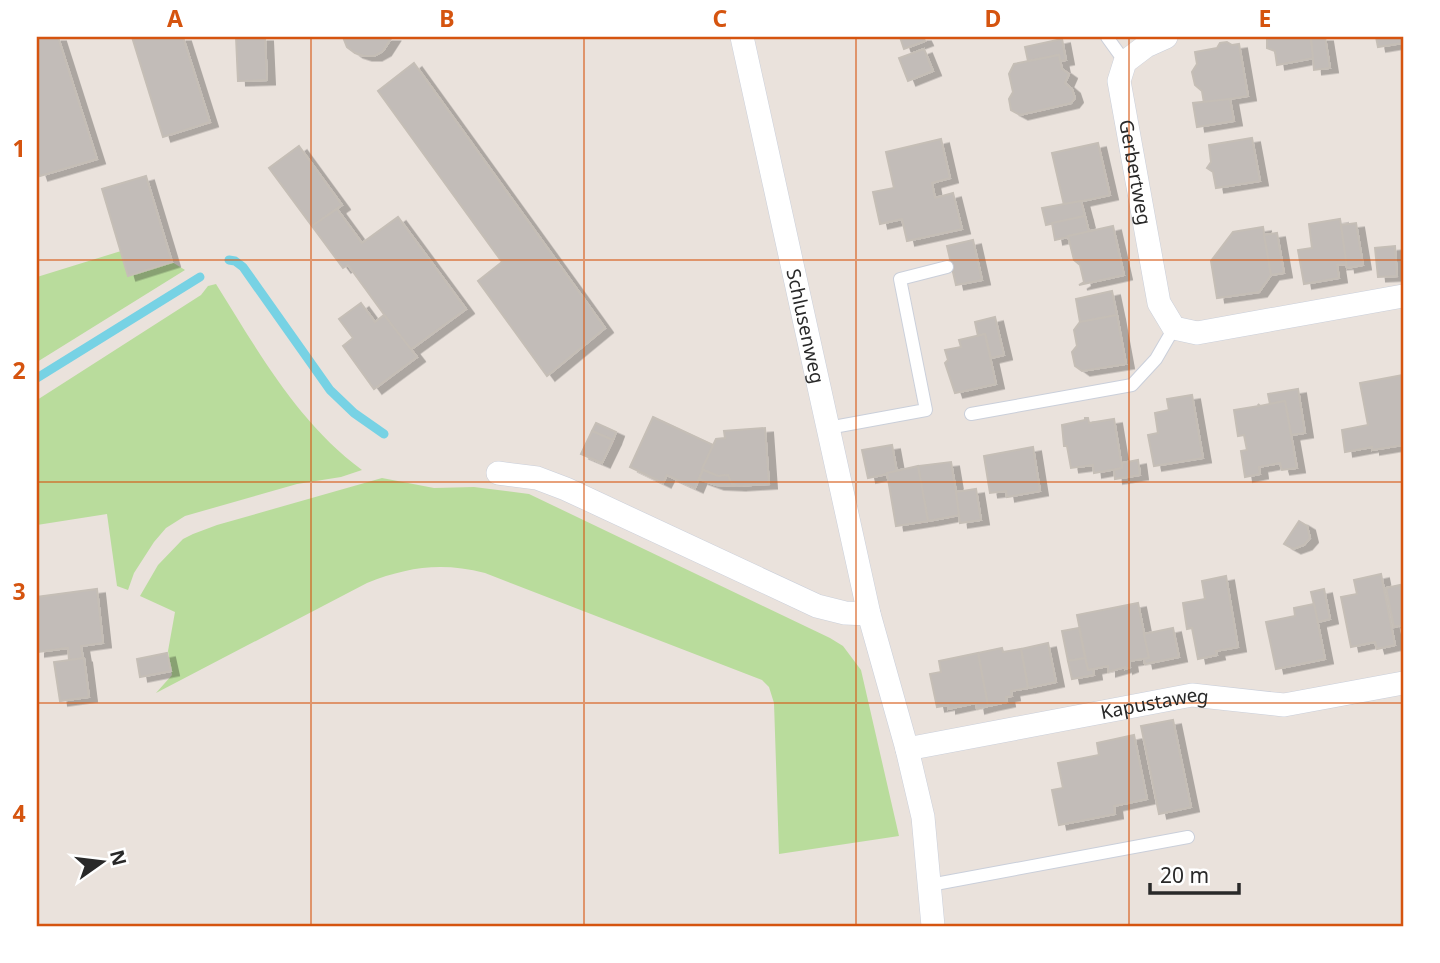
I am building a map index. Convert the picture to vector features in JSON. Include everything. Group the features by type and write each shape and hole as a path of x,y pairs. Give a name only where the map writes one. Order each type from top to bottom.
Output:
{"street":[{"name":"Schlusenweg","path":"742,37 869,614 923,817 933,926"},
{"path":"1125,62 1146,46 1166,37"},
{"name":"Gerbertweg","path":"1125,62 1119,81 1158,303 1174,328"},
{"path":"1174,328 1197,333 1403,296"},
{"path":"498,473 537,478 566,489 817,606 845,613 869,614"},
{"name":"Kapustaweg","path":"907,749 1192,695 1284,705 1403,683"}],"lane":[{"path":"1107,37 1125,62"},
{"path":"828,428 926,410 900,279 947,267"},
{"path":"971,414 1132,385 1156,359 1174,328"},
{"path":"930,885 1188,837"}],"green space":[{"path":"121,251 128,275 172,262 185,270 37,362 37,277"},
{"path":"216,284 298,408 339,451 362,470 341,477 297,484 185,516 166,528 154,542 134,573 128,590 117,586 107,514 37,525 37,400 201,295 208,286"},
{"path":"382,478 434,488 474,487 529,494 843,646 861,670 899,836 779,854 774,703 769,687 762,680 485,573 454,568 425,568 397,573 367,583 156,693 172,675 168,651 175,612 140,596 158,565 183,539 217,525"}],"building":[{"path":"58,37 97,159 40,176 37,167 37,39"},
{"path":"132,37 183,37 210,122 163,137"},
{"path":"236,37 265,37 267,80 238,81"},
{"path":"343,37 392,37 383,51 374,56 364,56 347,47"},
{"path":"900,37 923,37 925,41 904,49"},
{"path":"1267,37 1310,37 1314,58 1277,65 1275,51 1267,48"},
{"path":"1311,37 1325,37 1330,68 1314,70"},
{"path":"1376,37 1403,37 1403,43 1378,47"},
{"path":"1062,39 1066,60 1060,61 1059,55 1028,61 1025,47"},
{"path":"1227,42 1232,45 1239,44 1248,96 1204,103 1202,91 1195,85 1192,72 1197,64 1195,52 1217,48 1220,43"},
{"path":"924,49 933,71 908,81 899,58"},
{"path":"1059,55 1062,69 1069,74 1065,83 1072,89 1075,98 1071,103 1020,115 1011,110 1009,99 1013,92 1009,74 1014,64"},
{"path":"414,63 605,328 547,376 478,281 502,262 378,91"},
{"path":"1230,99 1234,121 1197,127 1193,103"},
{"path":"1252,138 1260,181 1216,188 1213,172 1207,168 1211,162 1209,145"},
{"path":"941,139 950,178 932,183 935,198 953,193 962,229 907,241 902,219 880,224 873,192 894,188 886,152"},
{"path":"1098,143 1110,195 1064,205 1052,153"},
{"path":"299,146 342,205 312,226 269,168"},
{"path":"146,176 172,262 128,276 102,189"},
{"path":"1081,201 1085,216 1046,225 1042,208"},
{"path":"337,209 362,243 398,217 466,309 410,350 348,265 343,268 312,226"},
{"path":"1085,216 1089,232 1055,240 1052,223"},
{"path":"1340,219 1348,264 1337,265 1339,278 1304,284 1298,250 1312,248 1309,224"},
{"path":"1356,223 1363,265 1347,268 1341,225"},
{"path":"1113,226 1124,275 1079,285 1084,282 1080,265 1074,260 1068,236"},
{"path":"1263,227 1271,275 1259,292 1217,298 1211,261 1233,232"},
{"path":"1277,233 1284,273 1271,275 1264,235"},
{"path":"973,240 982,280 956,285 947,246"},
{"path":"1395,246 1397,276 1378,277 1375,248"},
{"path":"1112,291 1117,315 1080,322 1076,299"},
{"path":"361,303 375,322 384,315 417,357 374,389 343,346 353,338 339,319"},
{"path":"1117,315 1126,364 1082,371 1075,366 1072,352 1077,346 1074,330 1080,322"},
{"path":"995,317 1004,355 991,358 985,334 978,336 975,322"},
{"path":"985,334 996,384 955,393 945,363 948,360 945,350 961,347 959,340"},
{"path":"1403,375 1403,445 1345,452 1342,430 1368,425 1360,383"},
{"path":"1298,389 1305,433 1291,435 1285,401 1270,404 1268,394"},
{"path":"1192,395 1203,458 1154,466 1148,435 1158,433 1155,413 1169,410 1167,399"},
{"path":"1285,401 1297,468 1282,470 1280,463 1259,467 1260,474 1245,477 1241,451 1247,450 1244,435 1238,436 1234,410"},
{"path":"653,417 713,445 695,488 667,475 663,483 630,467"},
{"path":"1088,418 1089,423 1114,419 1122,468 1094,473 1093,465 1071,468 1067,446 1064,446 1062,425"},
{"path":"596,423 616,432 613,440 592,431"},
{"path":"765,428 769,484 737,486 730,482 728,475 718,476 702,469 716,439 725,438 724,431"},
{"path":"592,431 613,440 602,463 581,454"},
{"path":"892,445 897,472 868,478 862,450"},
{"path":"1033,447 1040,491 1007,497 1006,491 990,493 984,456"},
{"path":"1138,460 1140,475 1115,479 1114,470 1122,468 1122,463"},
{"path":"951,462 960,515 928,521 918,466"},
{"path":"918,466 928,521 896,526 887,473"},
{"path":"703,470 718,476 728,475 732,484 739,486 716,485 699,479"},
{"path":"976,489 981,520 960,523 956,492"},
{"path":"1299,521 1307,526 1310,538 1304,545 1293,549 1284,544"},
{"path":"1381,574 1395,645 1377,649 1375,642 1351,647 1341,597 1357,594 1354,580"},
{"path":"1226,576 1238,647 1216,651 1217,655 1198,659 1192,628 1187,629 1183,603 1205,599 1202,581"},
{"path":"1400,585 1403,625 1394,627 1386,588"},
{"path":"97,589 103,643 81,646 83,658 69,660 68,648 37,652 37,597"},
{"path":"1324,589 1330,619 1318,622 1311,592"},
{"path":"1138,603 1149,658 1129,661 1130,667 1125,669 1108,672 1108,666 1088,670 1077,615"},
{"path":"1314,604 1325,659 1276,669 1266,622 1295,616 1294,608"},
{"path":"1079,628 1085,658 1068,661 1062,631"},
{"path":"1173,628 1179,657 1145,664 1144,659 1149,658 1144,634"},
{"path":"1048,643 1056,682 1028,688 1021,649"},
{"path":"1002,648 1003,652 1021,649 1028,688 1011,691 1012,696 1006,697 1007,702 988,706 978,653"},
{"path":"167,653 171,671 140,677 137,659"},
{"path":"978,653 988,706 977,709 976,703 948,709 948,705 937,707 930,674 941,672 939,661"},
{"path":"84,658 89,697 60,701 54,662"},
{"path":"1085,658 1088,670 1093,669 1094,675 1072,679 1068,661"},
{"path":"1173,720 1191,807 1159,814 1141,726"},
{"path":"1134,735 1147,799 1114,806 1115,814 1059,825 1052,790 1063,788 1058,763 1099,755 1097,743"}],"waterway":[{"path":"229,260 243,267 330,390 354,413 384,434"},
{"path":"37,378 200,277"}]}
